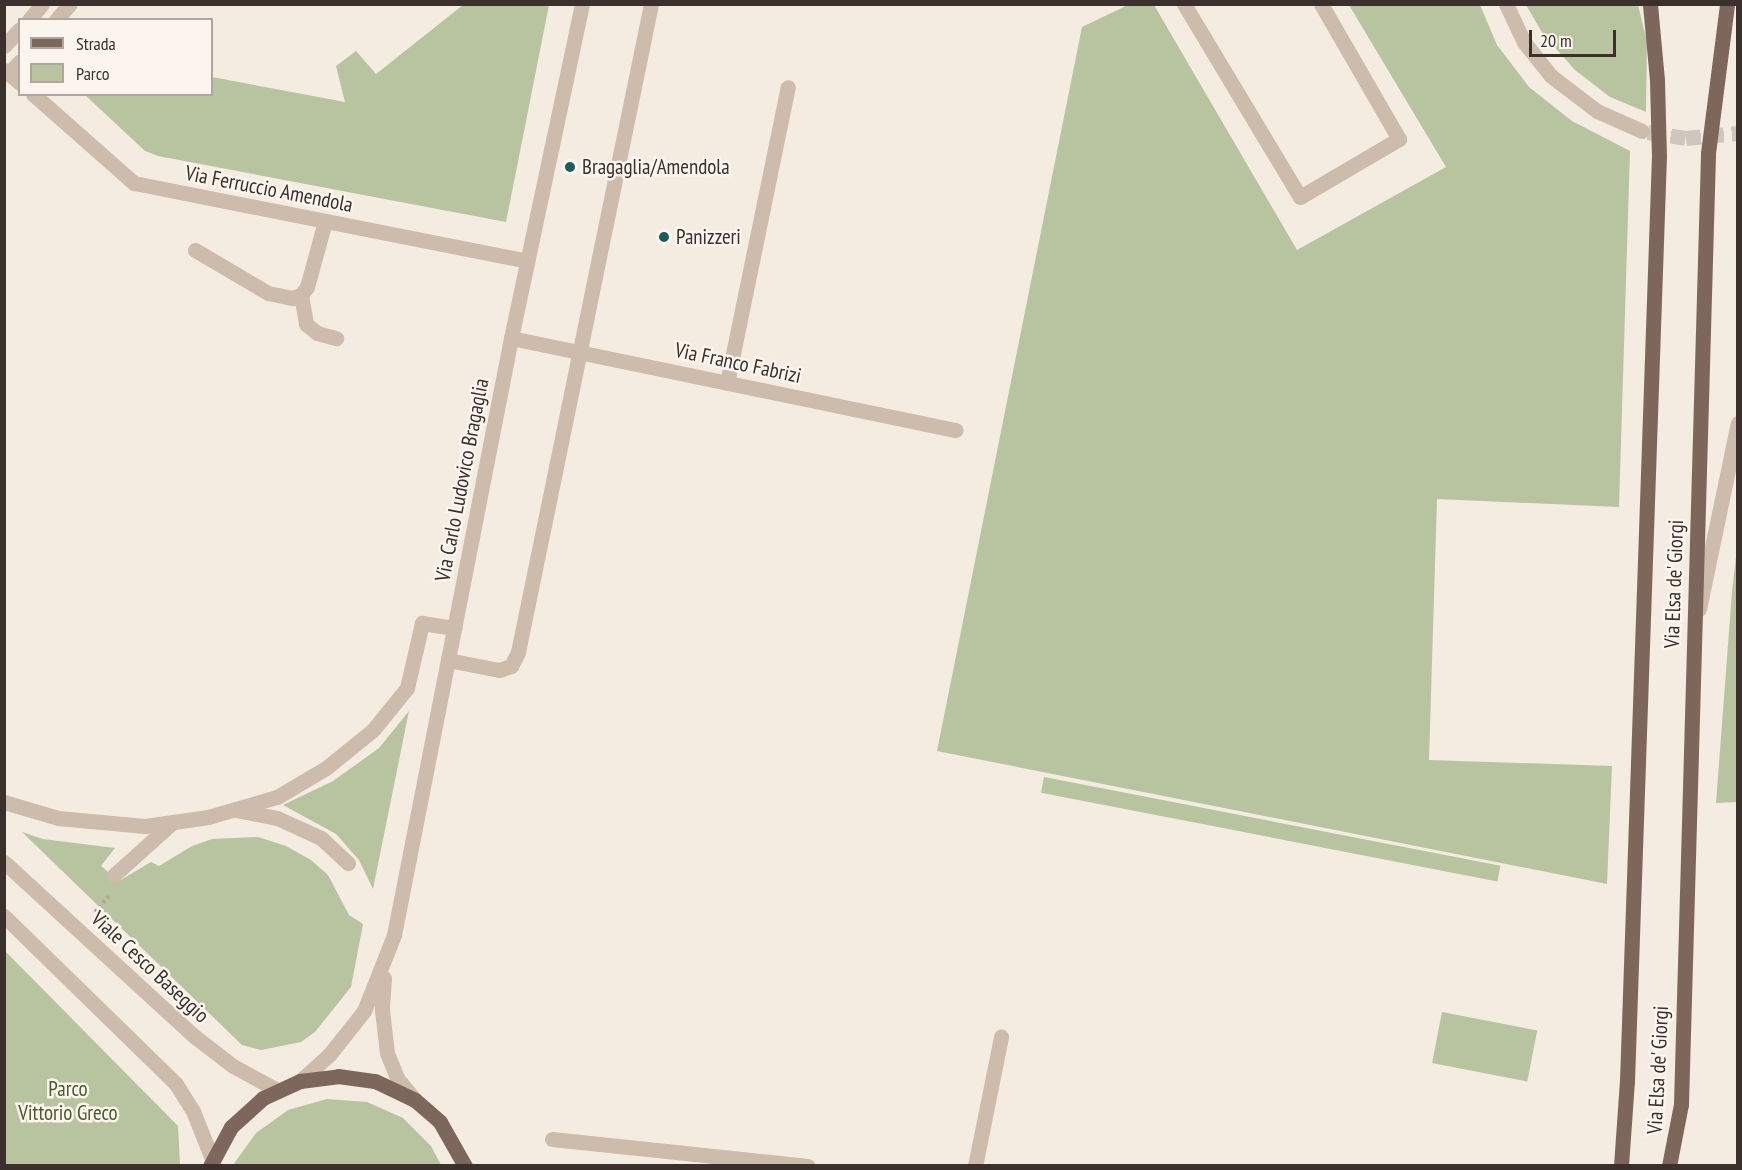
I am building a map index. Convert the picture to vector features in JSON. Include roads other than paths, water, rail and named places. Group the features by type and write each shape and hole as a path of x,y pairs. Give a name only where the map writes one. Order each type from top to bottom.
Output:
{"main road":[{"name":"Via Elsa de' Giorgi","path":"1621,1166 1626,1104 1659,157 1658,81 1650,4"},
{"name":"Via Elsa de' Giorgi","path":"1669,1166 1681,1104 1708,153 1727,4"},
{"path":"211,1162 231,1126 249,1108 277,1090 300,1081 322,1077 359,1078 395,1089 415,1100 440,1122 465,1166"}],"street":[{"path":"31,18 42,4"},
{"path":"58,18 70,4"},
{"name":"Via Carlo Ludovico Bragaglia","path":"415,1100 397,1078 385,1044 382,1010 386,963 511,338 582,4"},
{"path":"448,660 499,670 511,666 518,652 651,4"},
{"path":"1184,4 1300,197 1399,139 1321,4"},
{"path":"1506,4 1524,42 1551,76 1597,111 1642,131"},
{"path":"4,46 18,32"},
{"path":"727,383 788,87"},
{"name":"Via Ferruccio Amendola","path":"35,96 134,183 527,261"},
{"path":"325,221 313,271 301,295 306,324 317,333 336,339"},
{"path":"195,250 279,298 301,295"},
{"name":"Via Franco Fabrizi","path":"511,338 956,430"},
{"path":"1694,638 1737,423"},
{"path":"4,802 58,818 145,826 233,810 277,797 326,768 373,730 407,688 422,623 454,628"},
{"path":"233,810 277,818 321,838 348,863"},
{"path":"114,875 173,822"},
{"name":"Viale Cesco Baseggio","path":"4,862 194,1036 226,1061 277,1090"},
{"path":"4,916 176,1084 193,1112 211,1162"},
{"name":"Via Carlo Ludovico Bragaglia","path":"300,1081 329,1055 357,1021 386,963"},
{"path":"975,1166 1001,1037"},
{"path":"552,1139 808,1166"}],"tunnel":[{"path":"1648,132 1686,138 1738,133"}],"place":[{"name":"Bragaglia/Amendola","path":"570,167"},
{"name":"Panizzeri","path":"664,237"}],"park label":[{"name":"Parco Vittorio Greco","path":"68,1101"}]}
